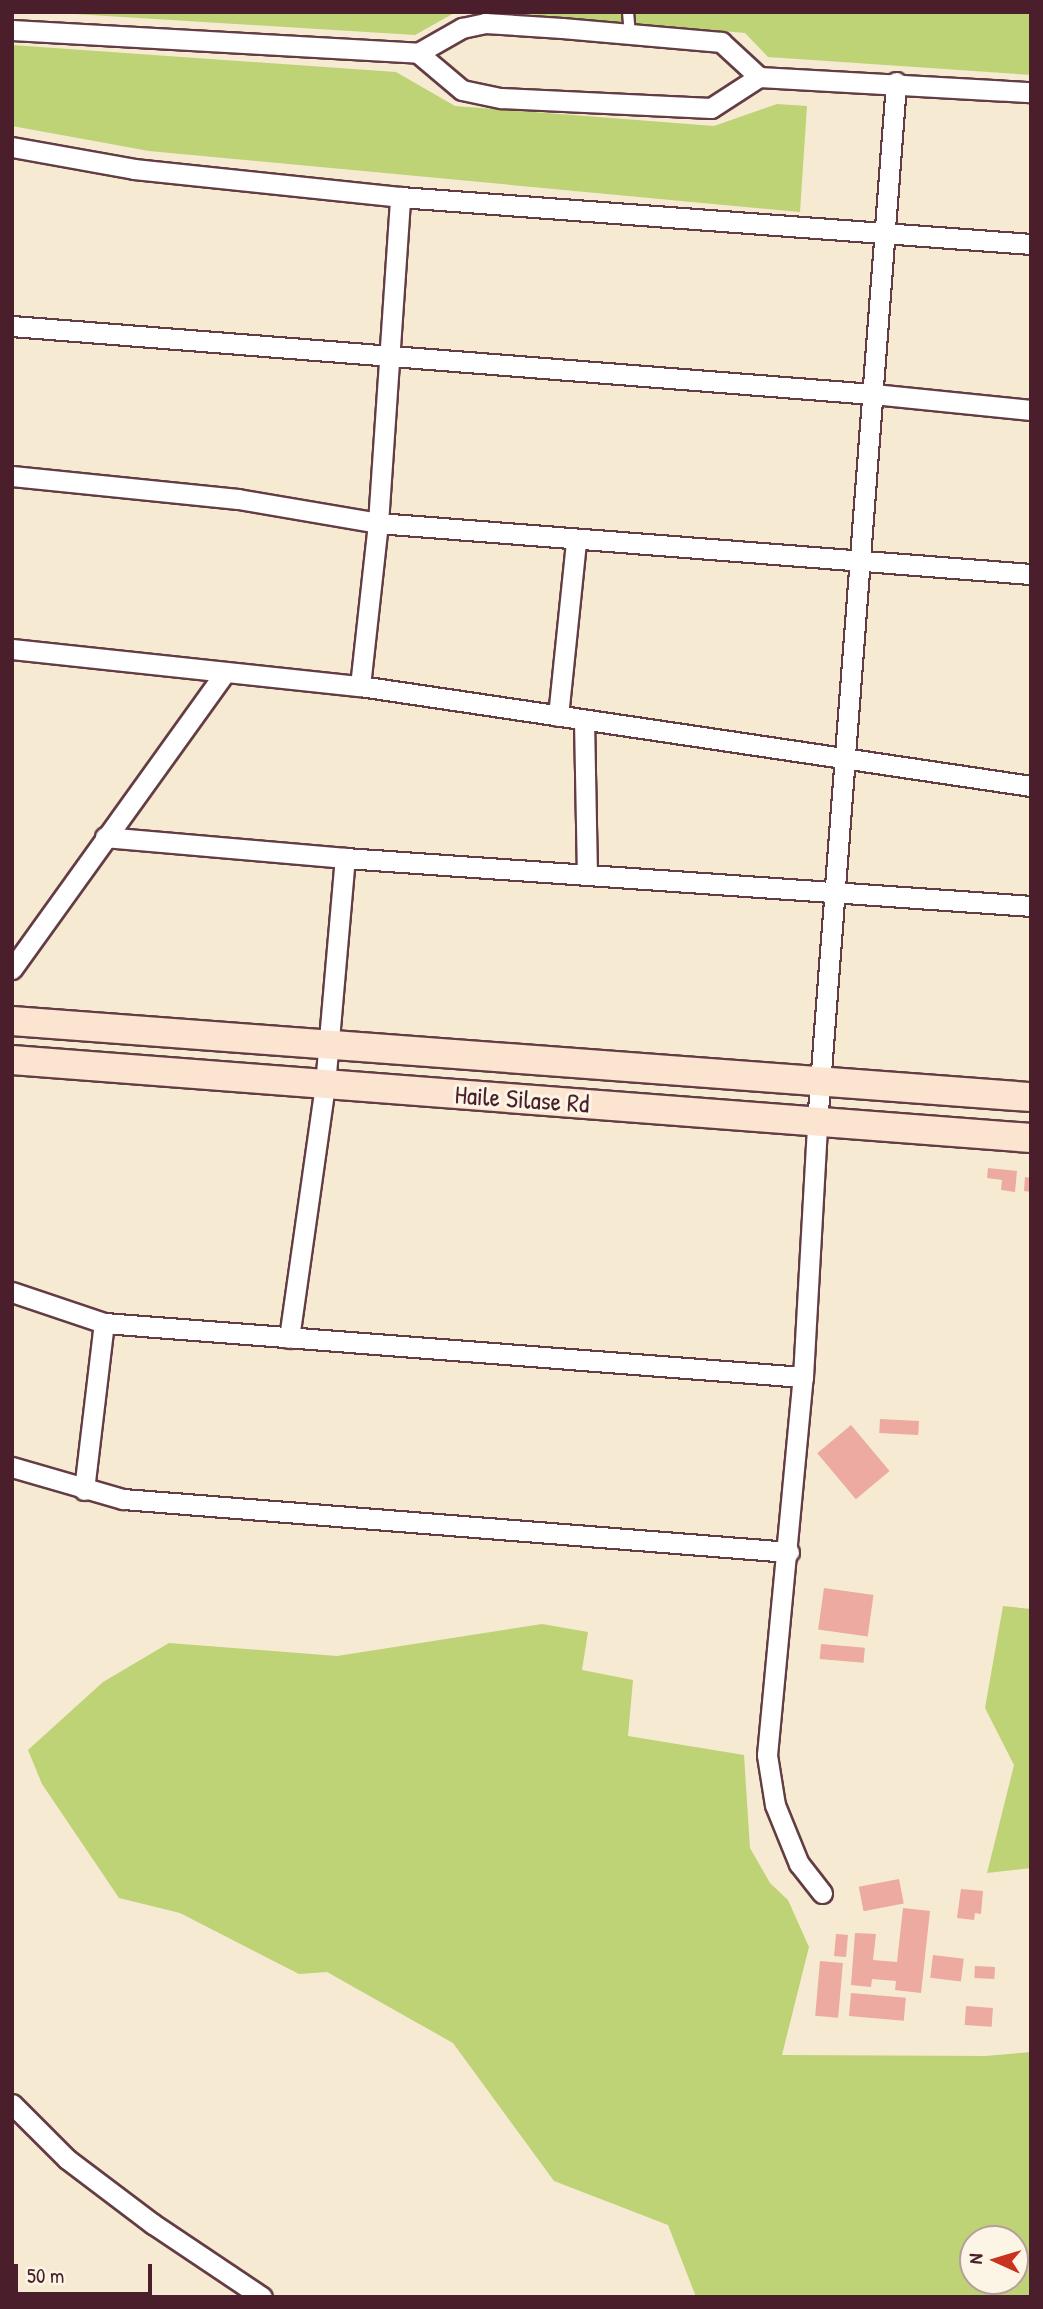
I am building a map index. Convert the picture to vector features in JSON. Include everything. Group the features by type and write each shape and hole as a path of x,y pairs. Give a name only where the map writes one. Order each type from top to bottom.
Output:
{"main road":[{"name":"Haile Silase Rd","path":"12,1021 1031,1097"},
{"path":"129,1069 132,1030"},
{"name":"Haile Silase Rd","path":"12,1060 817,1124 1031,1138"}],"street":[{"path":"12,30 418,53 462,28 485,23 629,20 721,42 758,78"},
{"path":"418,53 462,90 501,98 711,108 758,78 896,82 1031,92"},
{"path":"822,1893 799,1864 768,1778 803,1377 817,1124 896,82"},
{"path":"12,147 134,169 400,197 885,231 1031,244"},
{"path":"360,686 379,523 400,197"},
{"path":"12,326 873,394 1031,410"},
{"path":"12,476 238,499 379,523 576,541 860,559 1031,574"},
{"path":"558,716 576,541"},
{"path":"12,649 360,686 1031,786"},
{"path":"12,970 225,673"},
{"path":"584,720 587,873"},
{"path":"105,837 345,858 1031,906"},
{"path":"289,1338 330,1045 345,858"},
{"path":"12,1292 104,1322 803,1377"},
{"path":"85,1490 104,1322"},
{"path":"12,1467 122,1499 789,1552"},
{"path":"12,2104 67,2159 253,2295"}],"green space":[{"path":"42,12 456,12 415,35"},
{"path":"500,12 1031,12 1031,75 768,57 745,33"},
{"path":"12,45 396,72 455,106 714,126 777,104 807,106 800,212 149,151 12,126"},
{"path":"1003,1606 1031,1609 1031,1868 987,1873 1014,1765 985,1708"},
{"path":"542,1624 588,1632 582,1670 633,1680 628,1736 744,1755 750,1848 770,1883 788,1900 809,1947 782,2055 985,2056 1031,2052 1031,2297 696,2297 668,2225 554,2181 453,2043 327,1972 299,1974 180,1913 119,1898 42,1784 28,1750 103,1682 169,1643 337,1656"}],"building":[{"path":"988,1168 1017,1171 1015,1192 1001,1190 1002,1180 987,1178"},
{"path":"1025,1177 1031,1178 1031,1192 1024,1191"},
{"path":"880,1419 919,1421 918,1435 879,1433"},
{"path":"851,1425 890,1471 856,1499 817,1453"},
{"path":"824,1588 874,1595 868,1637 818,1630"},
{"path":"821,1644 865,1648 864,1663 820,1659"},
{"path":"899,1879 904,1904 864,1911 859,1887"},
{"path":"961,1889 983,1891 981,1914 975,1913 974,1920 957,1918"},
{"path":"903,1908 930,1911 921,1993 895,1990 896,1981 872,1979 871,1987 851,1985 855,1933 876,1934 873,1960 897,1962"},
{"path":"836,1934 848,1935 846,1957 834,1956"},
{"path":"933,1955 964,1959 961,1982 930,1978"},
{"path":"820,1961 843,1963 838,2018 815,2016"},
{"path":"975,1966 995,1967 994,1979 974,1978"},
{"path":"851,1993 906,1998 904,2021 849,2016"},
{"path":"966,2006 993,2008 992,2027 965,2025"}]}
